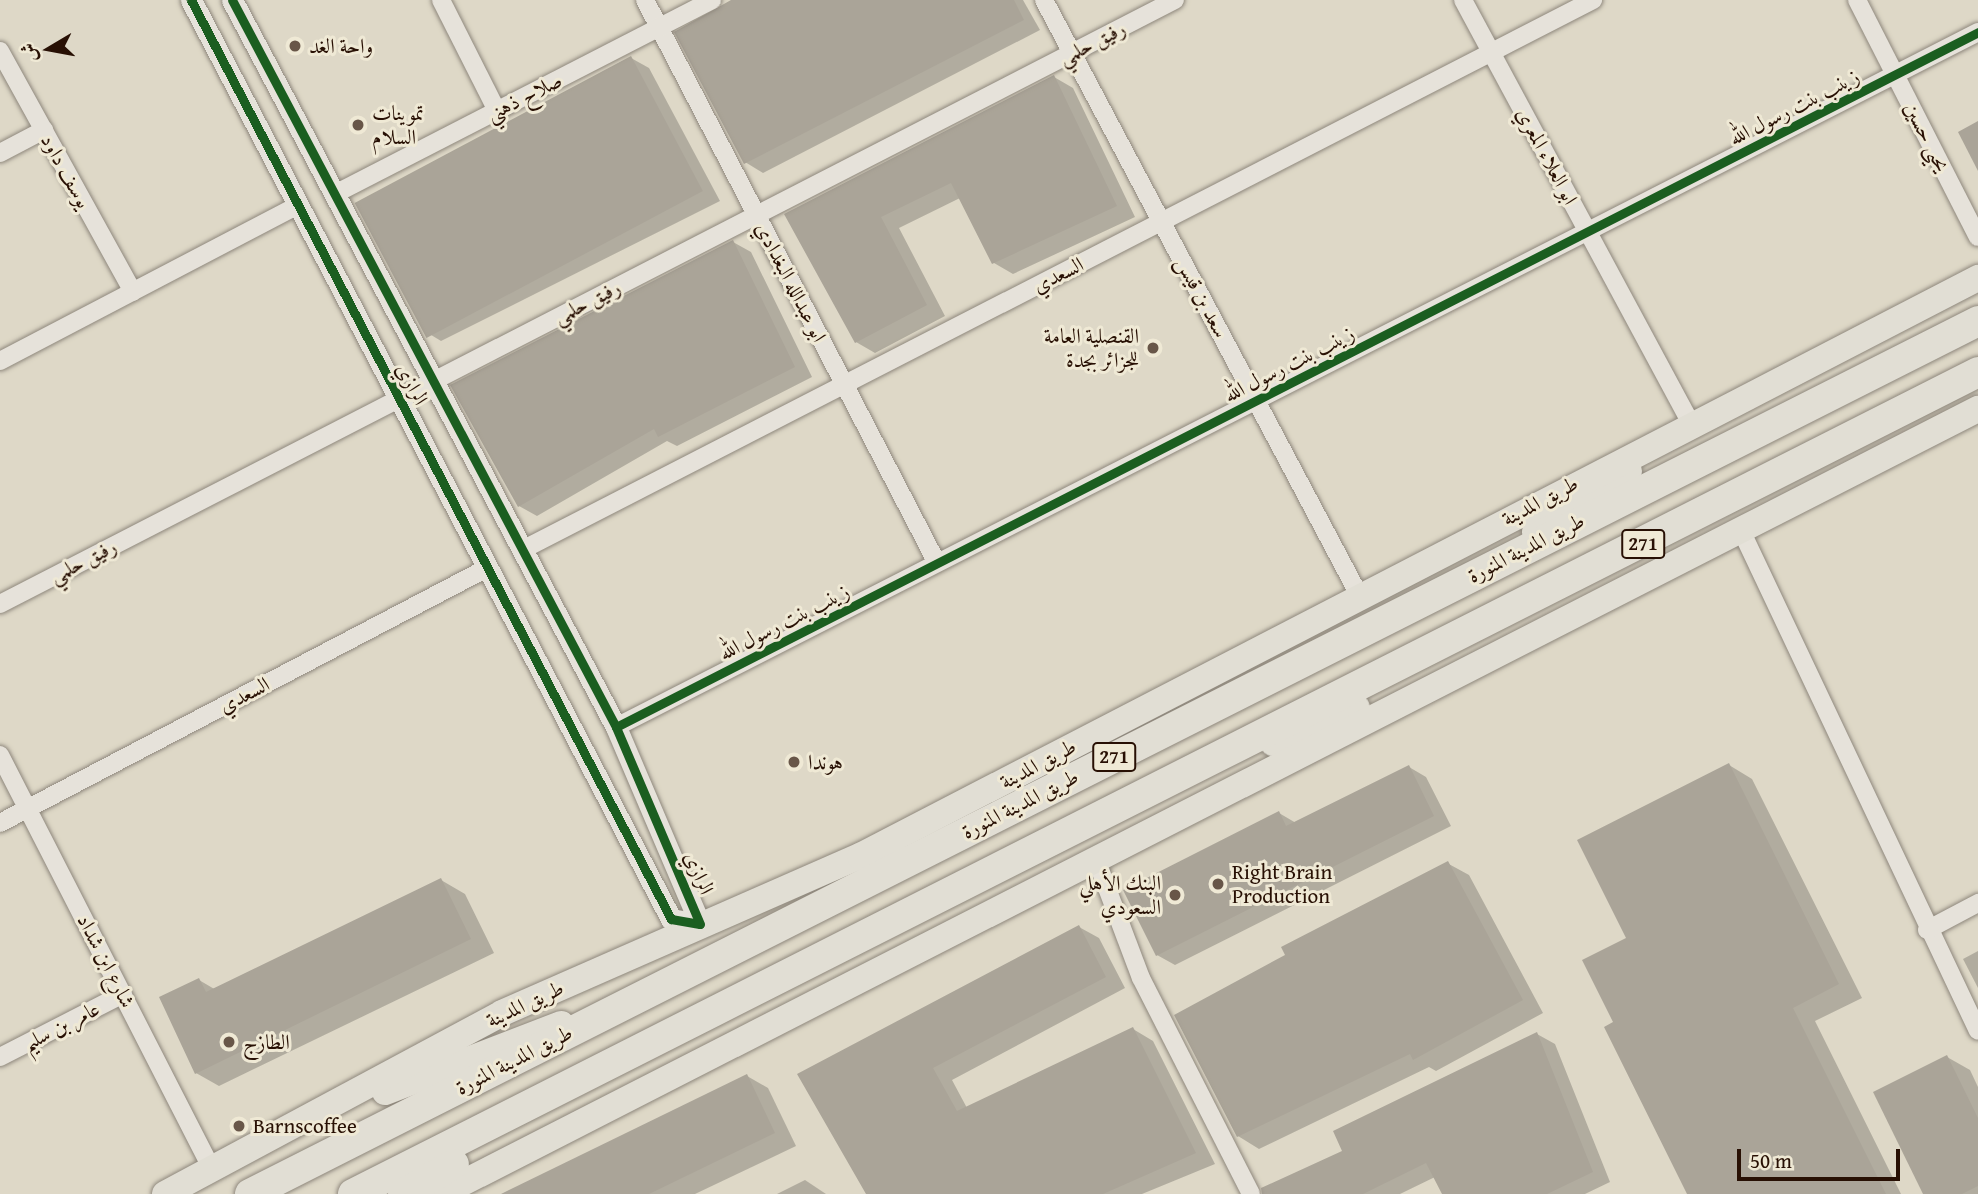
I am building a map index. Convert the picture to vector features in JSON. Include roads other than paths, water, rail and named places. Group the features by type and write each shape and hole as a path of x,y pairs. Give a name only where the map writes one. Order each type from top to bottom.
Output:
{"highway":[{"name":"طريق المدينة المنورة","path":"250,1194 1978,321"},
{"name":"271","path":"353,1194 1137,802 1978,372"},
{"path":"403,1194 670,1035"}],"main road":[{"name":"طريق المدينة","path":"165,1194 502,1013 860,856 1690,422 1978,278"},
{"path":"1464,580 1736,401"},
{"path":"441,1194 1740,527 1978,409"},
{"path":"1137,802 1595,603"},
{"path":"284,1131 661,986"}],"street":[{"name":"الرازي","path":"191,0 671,919 700,924"},
{"name":"الرازي","path":"232,0 615,727 700,924"},
{"path":"441,0 497,111"},
{"name":"ابو عبدالله البغدادي","path":"645,0 937,563"},
{"name":"صلاح ذهني","path":"335,194 712,0"},
{"name":"سعد بن قيس","path":"1044,0 1359,595"},
{"name":"رفيق حلمي","path":"0,604 1175,0"},
{"name":"ابو العلاء المعري","path":"1463,0 1690,422"},
{"name":"السعدي","path":"522,550 1593,0"},
{"name":"يحيى حسين","path":"1857,0 1978,237"},
{"name":"زينب بنت رسول الله","path":"615,727 1978,32"},
{"name":"يوسف داود","path":"0,51 133,292"},
{"path":"0,153 44,130"},
{"path":"0,361 299,205"},
{"path":"1740,527 1927,930 1978,1031"},
{"name":"السعدي","path":"0,823 489,567"},
{"path":"534,653 567,634"},
{"name":"شارع ابن شداد","path":"0,755 211,1168"},
{"path":"1096,859 1141,978 1251,1194"},
{"path":"1927,930 1978,903"},
{"name":"عامر بن سليم","path":"0,1057 123,994"}],"place":[{"name":"واحة الغد","path":"295,46"},
{"name":"تموينات السلام","path":"358,125"},
{"name":"القنصلية العامة للجزائر بجدة","path":"1153,348"},
{"name":"هوندا","path":"794,762"},
{"name":"Right Brain Production","path":"1218,884"},
{"name":"البنك الأهلي السعودي","path":"1175,895"},
{"name":"الطازج","path":"229,1042"},
{"name":"Barnscoffee","path":"239,1126"}]}
